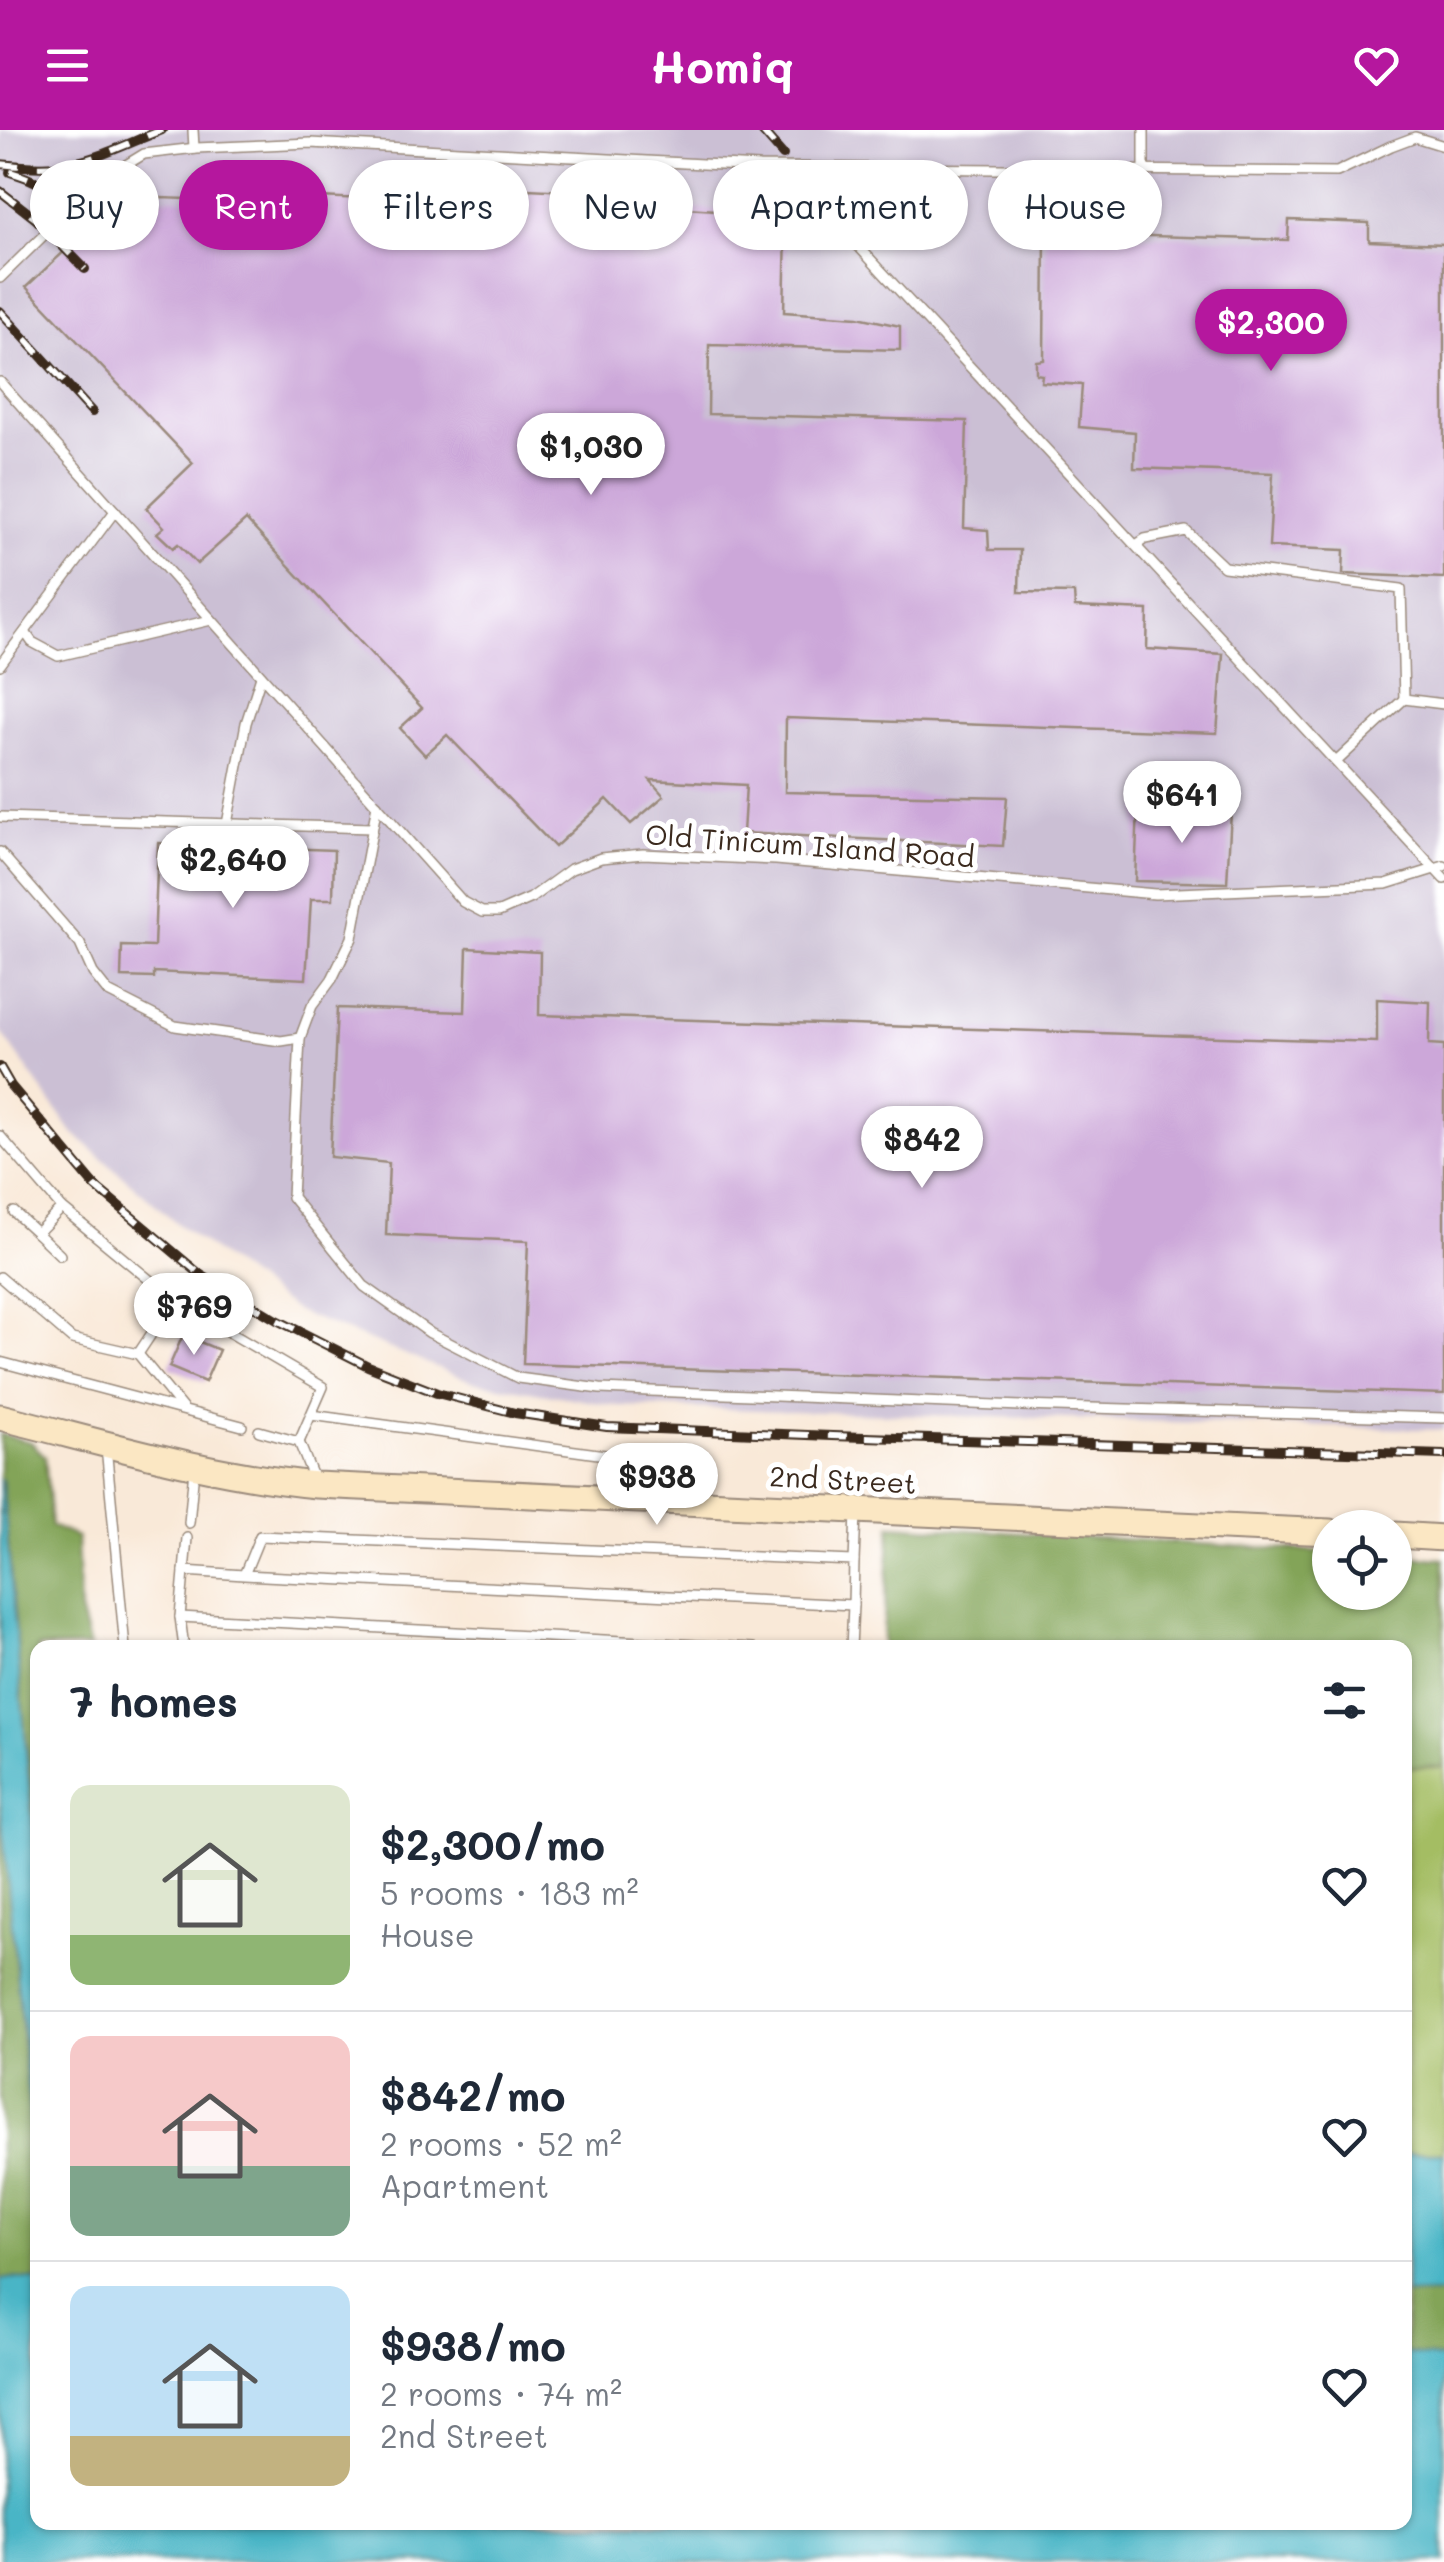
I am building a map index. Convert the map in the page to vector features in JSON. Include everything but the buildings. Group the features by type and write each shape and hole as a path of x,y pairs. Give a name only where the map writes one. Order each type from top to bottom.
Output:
{"street":[{"name":"2nd Street","path":"0,1417 194,1466 268,1480 1312,1531"},
{"path":"1412,1536 1444,1538"}],"lane":[{"path":"194,130 194,148"},
{"path":"1144,130 1144,160"},
{"path":"1162,170 1337,172 1411,134 1444,146"},
{"path":"0,278 98,182 144,154 310,143 713,164"},
{"path":"862,250 1336,762 1440,868 1444,879"},
{"name":"Old Tinicum Island Road","path":"0,382 464,902 482,912 499,912 531,898 571,869 601,858 644,854 776,860 1155,894 1386,884 1440,868"},
{"path":"0,666 115,511"},
{"path":"1136,546 1145,539 1186,531 1224,567 1401,590 1404,699 1336,762"},
{"path":"25,632 32,642 58,656 211,620"},
{"path":"227,824 246,723 261,676"},
{"path":"1404,699 1444,704"},
{"path":"377,805 352,938 332,979 312,1006 300,1038 292,1197 364,1286 430,1333 518,1378 600,1389 1444,1418"},
{"path":"0,817 372,828"},
{"path":"0,852 80,944 92,973 108,992 175,1026 281,1041 300,1038"},
{"path":"0,1136 62,1208 174,1300 323,1387 299,1442 316,1484"},
{"path":"36,1233 62,1208"},
{"path":"14,1212 60,1255"},
{"path":"0,1276 72,1339 138,1354 184,1411"},
{"path":"138,1354 174,1300"},
{"path":"0,1362 242,1426"},
{"path":"311,1414 642,1460"},
{"path":"258,1431 299,1442"},
{"path":"106,1444 124,1640"},
{"path":"189,1522 194,1466"},
{"path":"851,1640 856,1510"},
{"path":"244,1576 260,1536 854,1561"},
{"path":"183,1640 180,1618 188,1538"},
{"path":"184,1571 853,1605"},
{"path":"180,1618 600,1640"}],"shaded area":[{"path":"0,130 1444,130 1444,1430 617,1406 471,1381 296,1311 179,1225 71,1131 0,1030"}],"green space":[{"path":"0,1434 31,1442 45,1456 51,1526 77,1537 80,1611 88,1640 30,1640 30,1788 2,1481"},
{"path":"891,1525 1312,1551 1312,1610 1412,1610 1412,1557 1444,1559 1444,1767 1412,1767 1412,1640 883,1640"},
{"path":"1412,1767 1444,1767 1444,2153 1412,2153"},
{"path":"0,1801 30,2112 30,2280 0,2280"},
{"path":"1444,2294 1444,2359 1412,2354 1412,2295"}],"water":[{"path":"2,1480 30,1788 30,2114 0,1801"},
{"path":"1412,2153 1444,2153 1444,2294 1412,2295"},
{"path":"30,2279 30,2530 1412,2530 1412,2354 1444,2359 1444,2562 0,2562 0,2280"}],"railway":[{"path":"0,164 70,164 162,130"},
{"path":"761,130 783,155"},
{"path":"10,172 30,180"},
{"path":"0,191 36,219 85,269"},
{"path":"0,311 92,412"},
{"path":"0,1067 11,1086 95,1186 201,1275 277,1320 368,1366 437,1393 515,1413 607,1427 1444,1455"}]}
